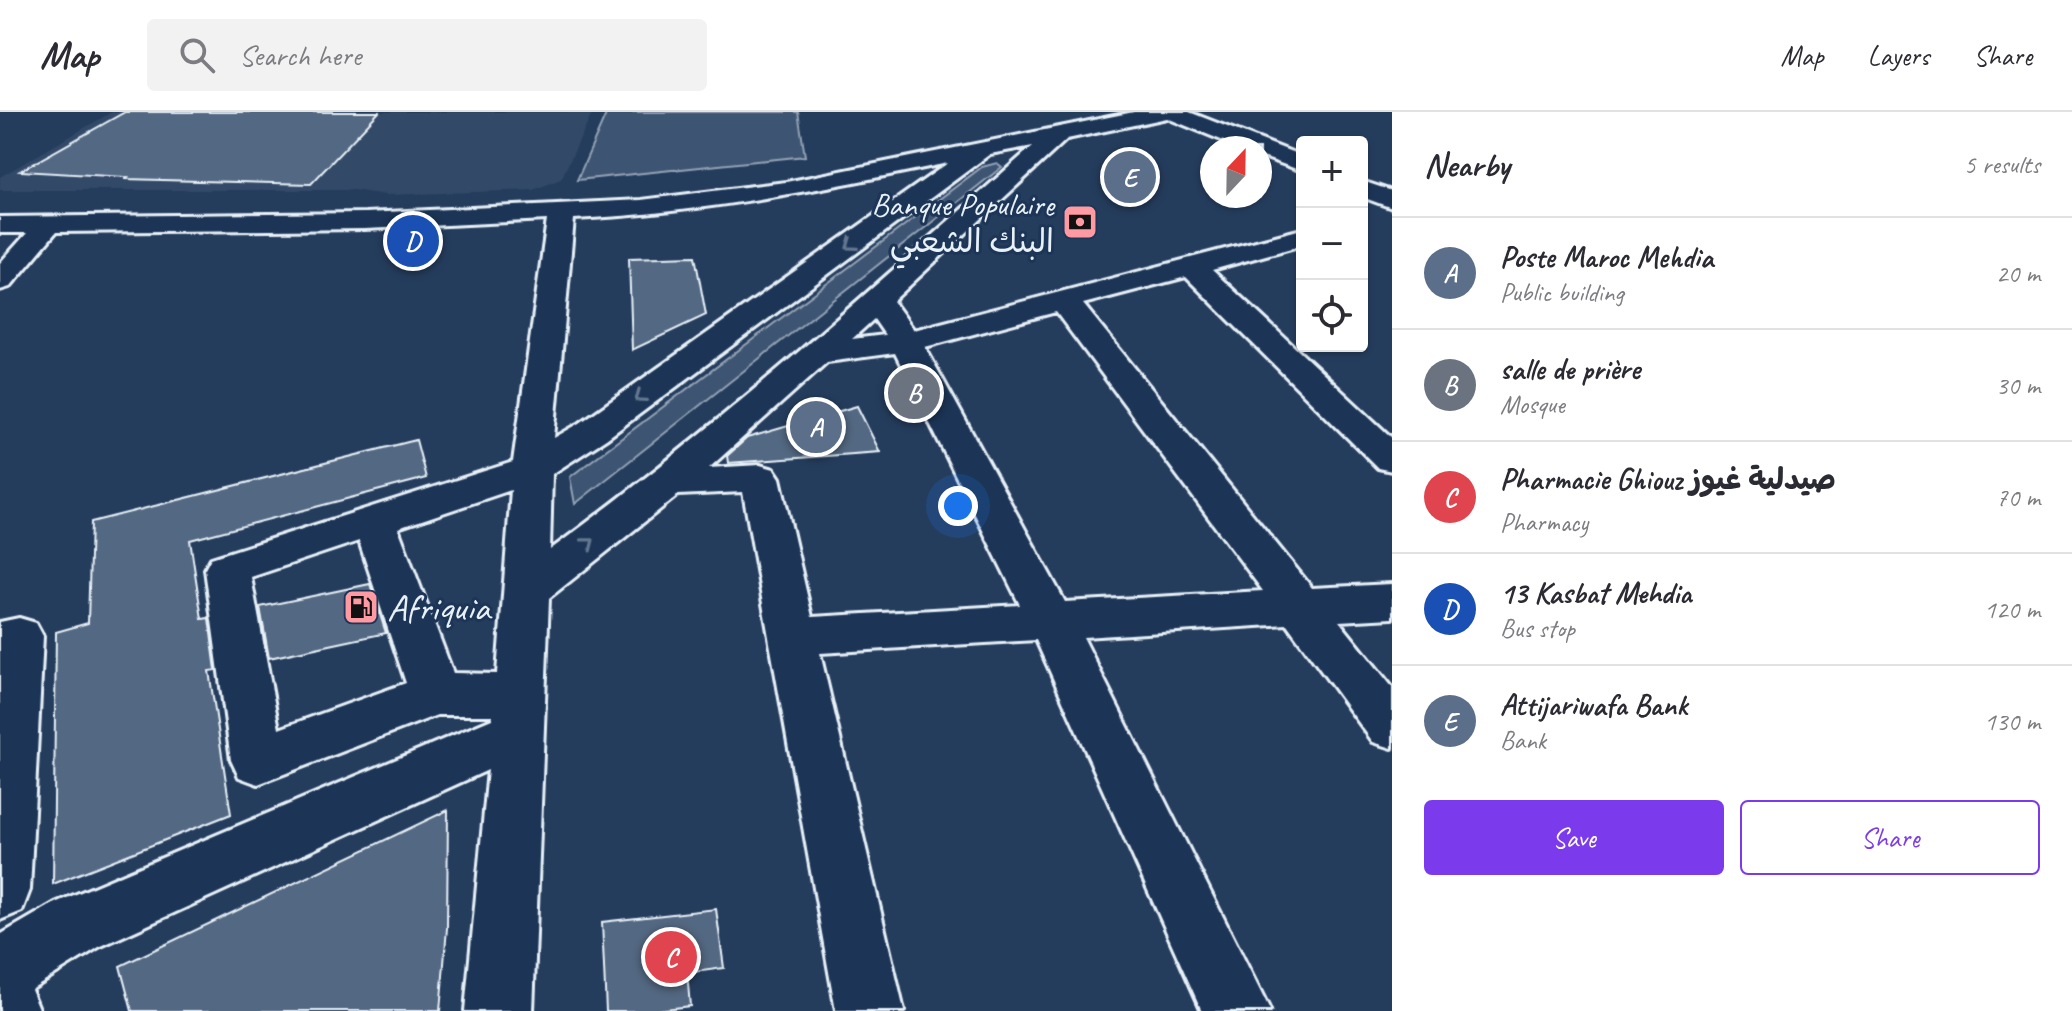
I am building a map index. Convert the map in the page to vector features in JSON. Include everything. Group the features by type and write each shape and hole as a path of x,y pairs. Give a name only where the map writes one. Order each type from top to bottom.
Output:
{"street":[{"path":"0,225 365,221 561,213 718,200 1168,112 1296,162"},
{"path":"527,591 668,483 877,300 1060,133"},
{"path":"518,714 435,694 258,760 227,569 532,469 593,431 982,150"},
{"path":"1368,190 1392,200"},
{"path":"1368,217 1392,211"},
{"path":"499,1011 527,591 532,469 561,213"},
{"path":"0,281 48,225"},
{"path":"816,353 906,342 1296,239"},
{"path":"1194,268 1392,459"},
{"path":"877,300 906,342 1051,620 1236,1011"},
{"path":"1064,301 1392,726"},
{"path":"668,483 760,478 870,1011"},
{"path":"374,521 435,694"},
{"path":"794,636 1392,601"},
{"path":"0,641 19,636 0,890"},
{"path":"0,971 77,925 518,714"},
{"path":"0,994 6,1011"}],"shaded area":[{"path":"112,112 593,112 561,179 533,190 386,195 353,190 0,190 0,177"},
{"path":"607,112 798,112 805,156 577,180"},
{"path":"997,163 1002,167 575,504 570,477 982,167"}],"building":[{"path":"125,112 379,112 311,184 126,179 128,177 20,171"},
{"path":"695,256 706,315 632,350 629,258"},
{"path":"857,406 880,452 728,463 727,456 747,438"},
{"path":"416,440 426,478 190,540 202,619 209,618 216,670 209,671 231,814 53,884 56,632 88,623 91,522"},
{"path":"370,584 386,633 269,658 260,607"},
{"path":"448,810 447,928 440,1011 132,1011 120,966"},
{"path":"716,909 724,968 687,973 690,1006 606,1011 602,922"}],"place":[{"name":"Attijariwafa Bank","path":"1130,177"},
{"name":"Banque Populaire البنك الشعبي","path":"1080,222"},
{"name":"13 Kasbat Mehdia","path":"413,241"},
{"name":"salle de prière","path":"914,393"},
{"name":"Poste Maroc Mehdia","path":"816,427"},
{"name":"Afriquia","path":"361,607"},
{"name":"Pharmacie Ghiouz صيدلية غيوز","path":"671,957"}]}
